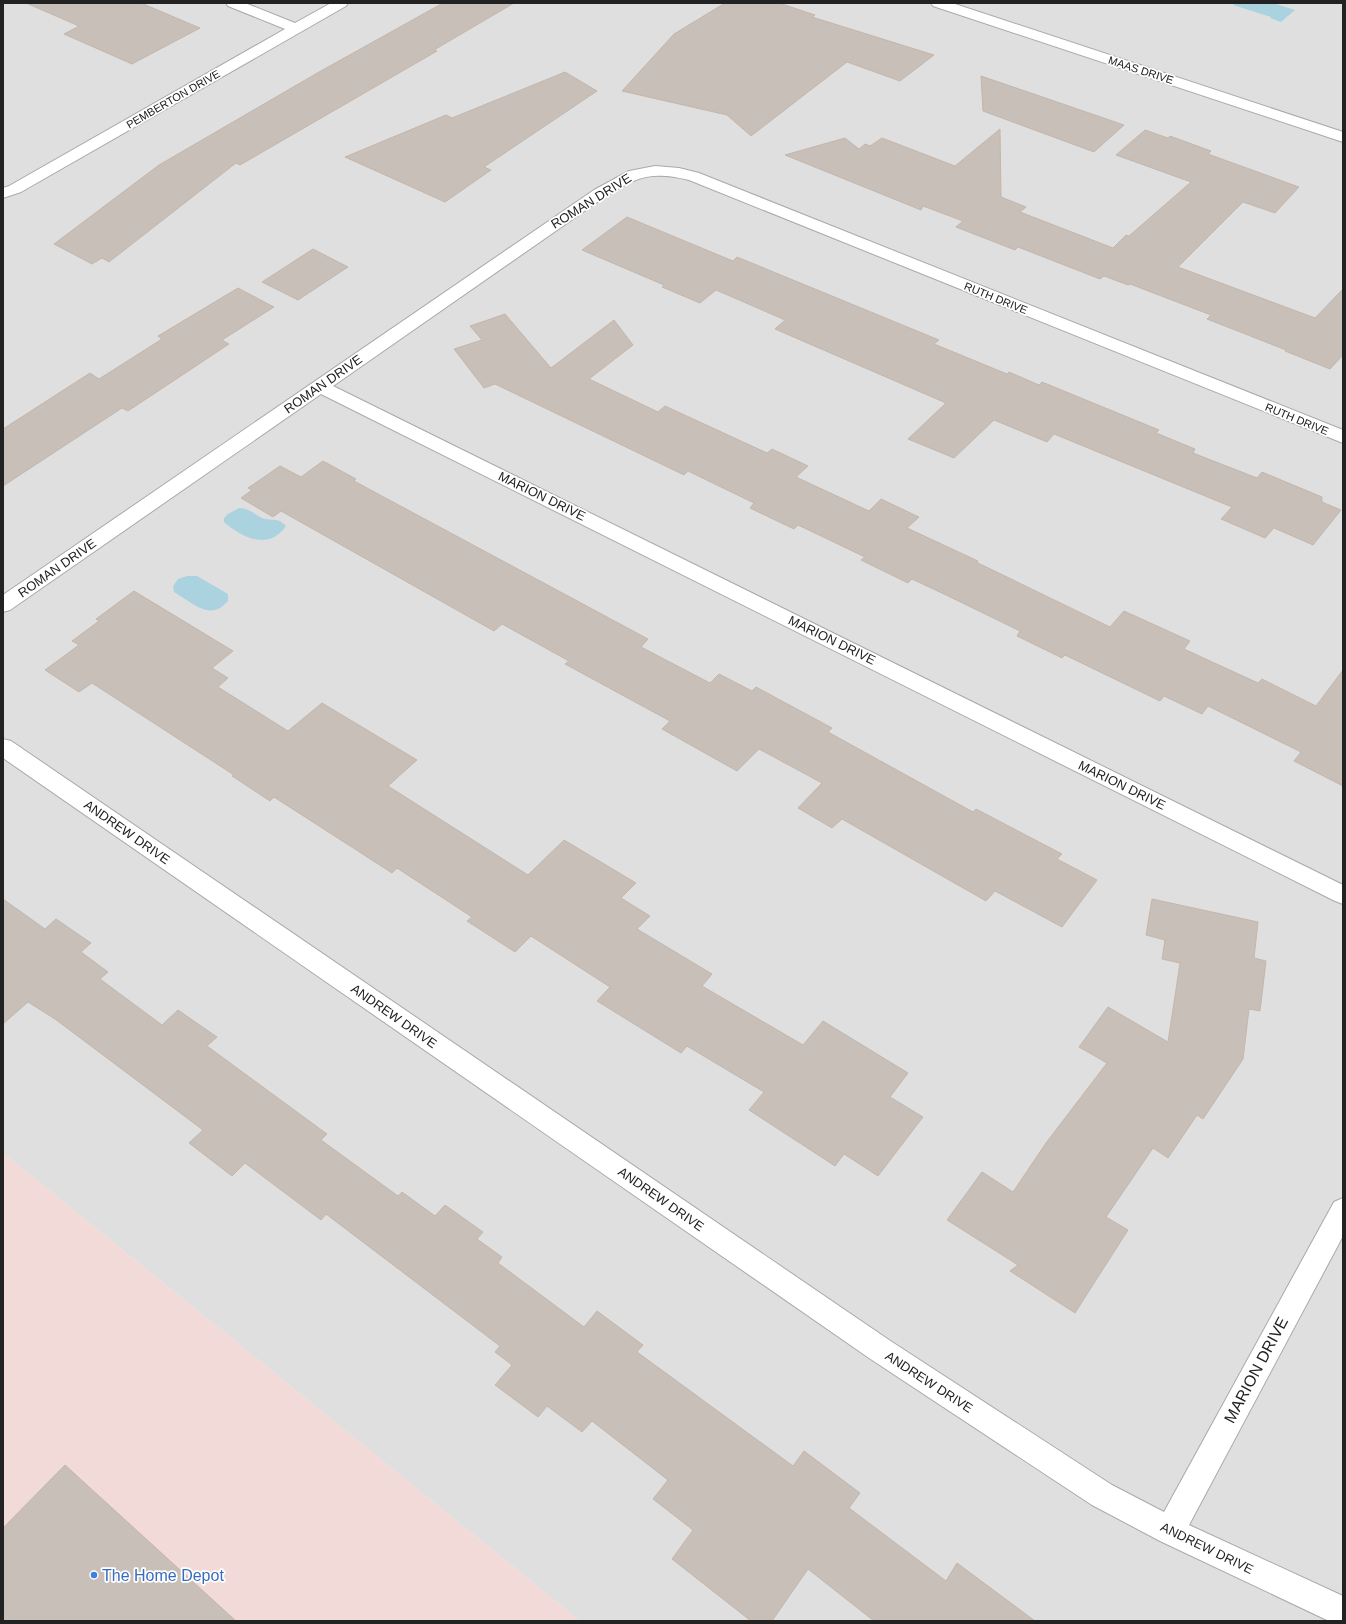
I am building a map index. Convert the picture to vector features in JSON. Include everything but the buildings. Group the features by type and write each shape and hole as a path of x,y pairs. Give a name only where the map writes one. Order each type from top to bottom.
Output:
{"street":[{"path":"233,3 296,28"},
{"name":"PEMBERTON DRIVE","path":"3,193 15,189 342,3"},
{"name":"MAAS DRIVE","path":"938,3 1343,137"},
{"name":"ROMAN DRIVE","path":"3,605 600,193 621,179 647,170"},
{"name":"RUTH DRIVE","path":"647,170 678,172 694,176 1343,437"},
{"name":"MARION DRIVE","path":"320,386 1343,894"},
{"name":"ANDREW DRIVE","path":"3,747 879,1349 1102,1495 1170,1531 1343,1612"},
{"name":"MARION DRIVE","path":"1170,1531 1343,1210"}],"shaded area":[{"path":"3,3 1343,3 1343,1621 580,1621 3,1153"},
{"path":"3,1153 580,1621 3,1621"}],"water":[{"path":"1236,3 1273,3 1295,10 1281,22 1270,18 1271,17 1233,5"},
{"path":"239,508 249,510 262,518 280,521 286,526 279,534 272,538 264,540 247,537 231,528 224,522 224,518 228,514"},
{"path":"187,576 197,576 228,594 228,601 215,610 208,610 195,605 174,592 173,586 178,579"}],"place":[{"name":"The Home Depot","path":"94,1575"}]}
